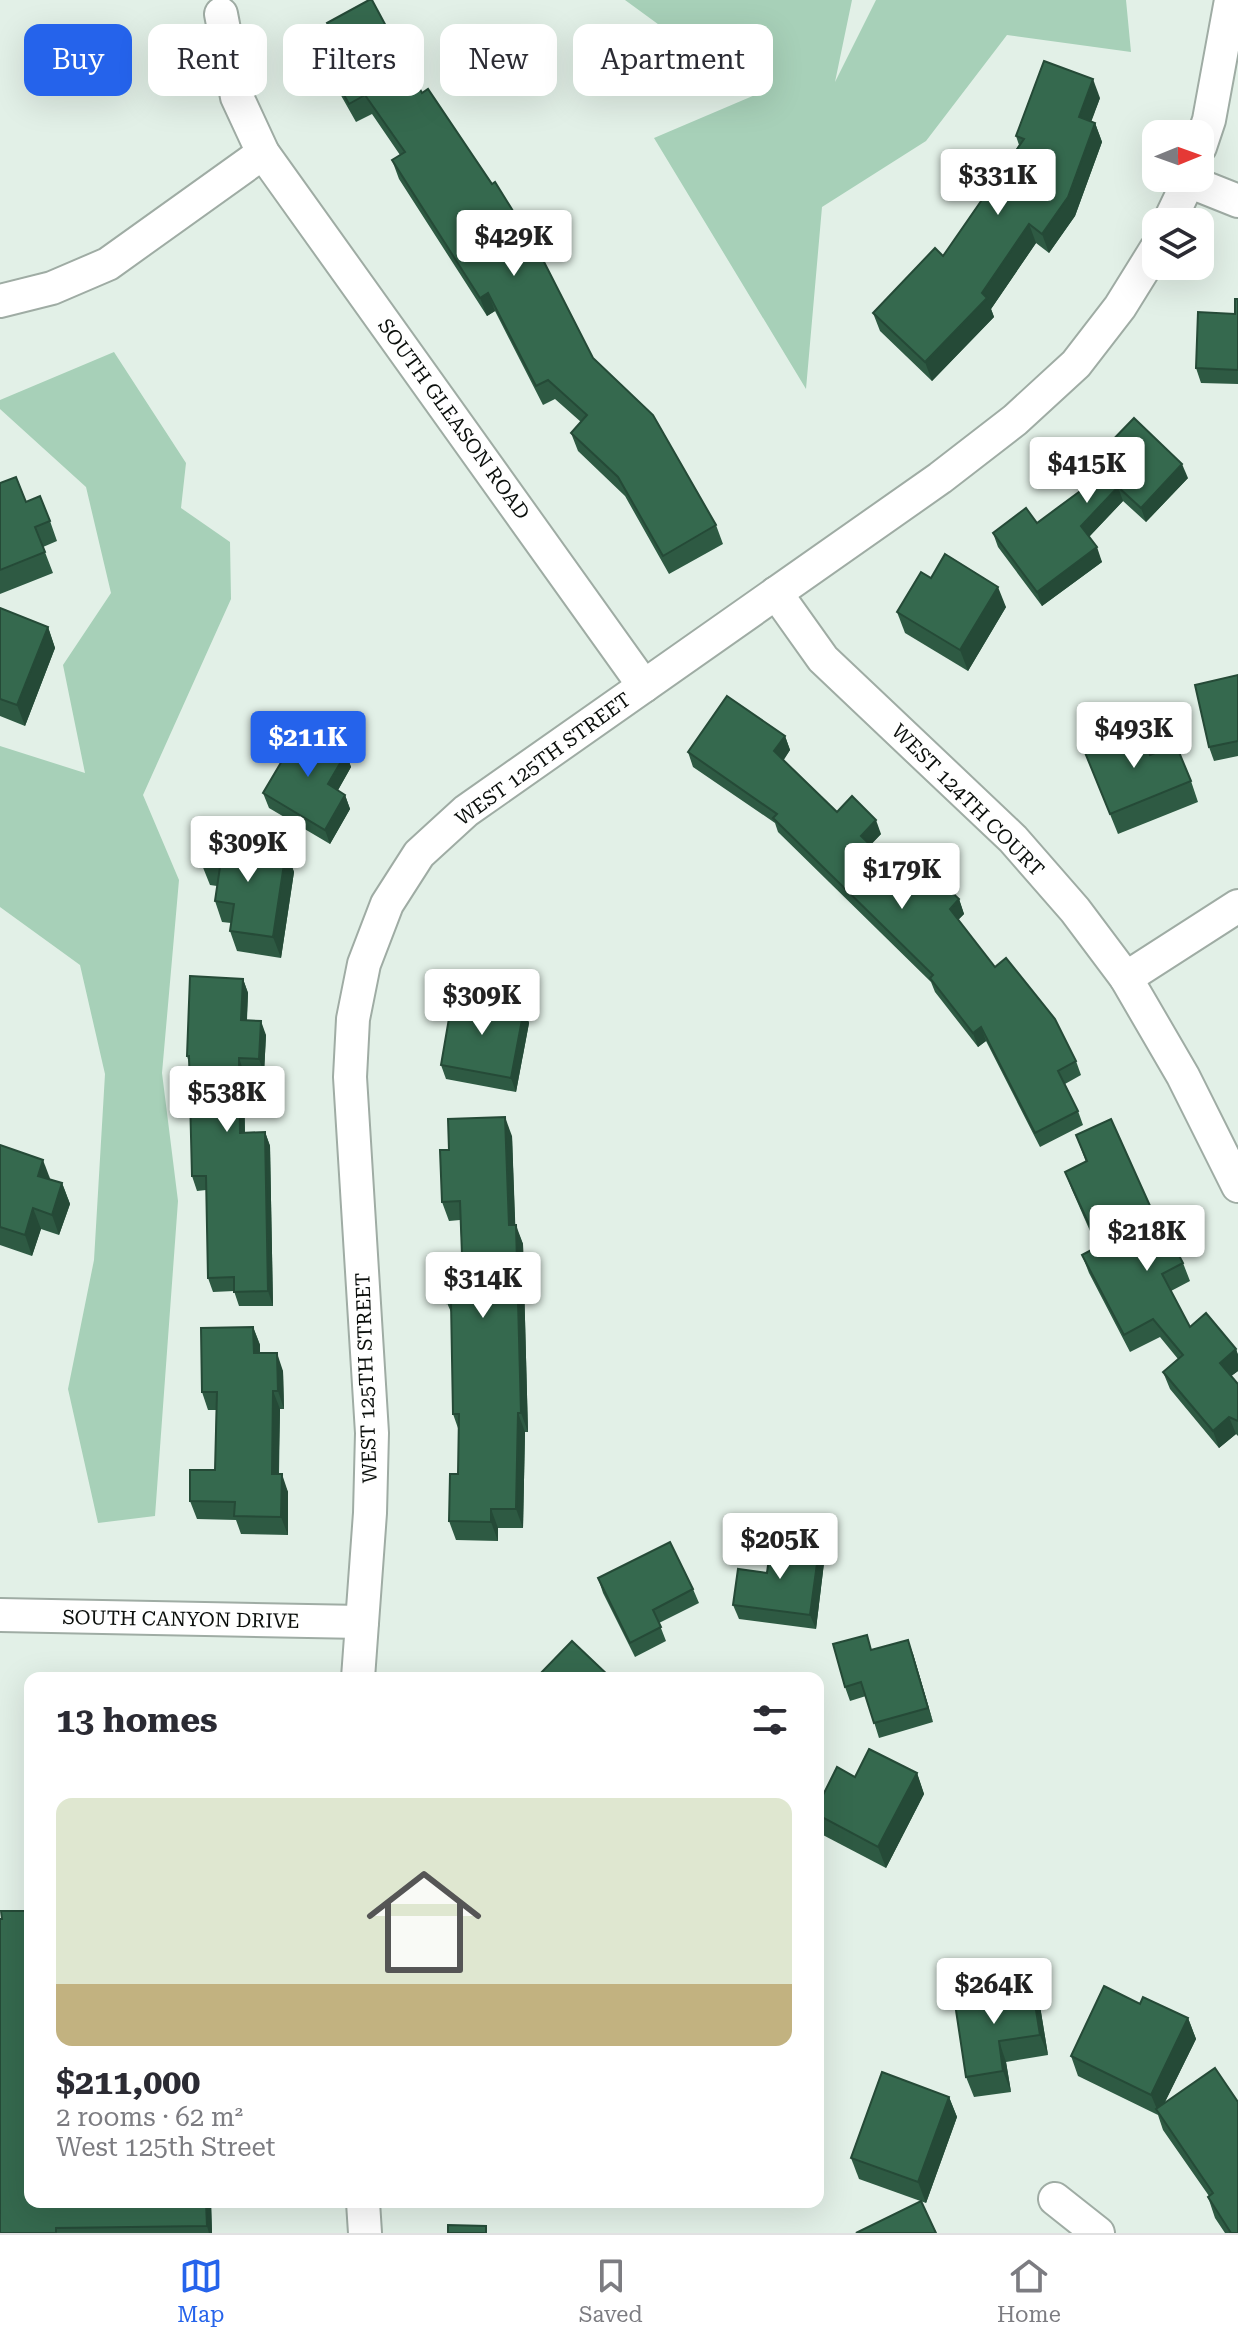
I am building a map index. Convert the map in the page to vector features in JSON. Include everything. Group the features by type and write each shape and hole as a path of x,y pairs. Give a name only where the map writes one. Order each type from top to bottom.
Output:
{"street":[{"path":"1209,120 1231,0"},
{"name":"SOUTH GLEASON ROAD","path":"221,14 237,97 263,153 644,686"},
{"path":"0,301 52,288 108,264 263,153"},
{"path":"1214,191 1238,201"},
{"name":"WEST 125TH STREET","path":"358,1672 370,1513 372,1433 350,1077 353,1019 364,964 387,904 419,854 466,811 940,478 1015,420 1076,364 1120,307 1142,272"},
{"name":"WEST 124TH COURT","path":"776,593 823,659 1013,839 1075,910 1126,978 1183,1076 1238,1186"},
{"path":"1126,978 1238,906"},
{"name":"SOUTH CANYON DRIVE","path":"0,1615 362,1622"},
{"path":"1055,2199 1098,2233"},
{"path":"363,2208 365,2233"}],"green space":[{"path":"625,0 852,0 835,82 876,0 1126,0 1131,52 1007,35 926,141 822,207 806,389 654,138 753,96 773,96 773,24 658,24"},
{"path":"114,352 186,463 181,508 230,542 231,599 143,795 179,880 162,1073 178,1201 155,1516 98,1523 68,1389 94,1260 105,1074 80,965 0,907 0,746 85,773 63,665 111,593 86,487 0,409 0,400"}],"building":[{"path":"372,0 385,24 328,24"},
{"path":"1044,61 1093,79 1079,117 1095,123 1068,197 1042,234 1029,224 982,293 987,298 925,362 873,313 935,248 943,256 1024,139 1016,136"},
{"path":"428,89 492,184 495,182 541,256 593,358 653,415 716,525 663,556 618,477 571,433 587,415 548,380 536,386 488,293 480,298 392,160 405,152 366,96 424,96"},
{"path":"345,96 363,96 349,104"},
{"path":"1235,299 1238,299 1238,370 1196,368 1198,312 1235,314"},
{"path":"1134,418 1182,464 1141,508 1118,487 1081,526 1097,547 1037,592 993,533 1026,508 1037,523 1087,486 1077,477"},
{"path":"16,477 26,502 40,496 50,521 35,527 45,552 0,570 0,483"},
{"path":"945,554 998,587 960,650 897,612 921,572 931,578"},
{"path":"0,608 48,627 17,705 0,699"},
{"path":"1238,675 1238,741 1209,747 1195,685"},
{"path":"727,696 785,736 774,751 837,812 852,796 876,820 861,836 912,885 927,869 959,899 950,909 995,967 1006,958 1055,1019 1076,1061 1058,1071 1078,1111 1035,1133 981,1027 973,1033 930,978 933,975 773,818 777,814 688,752"},
{"path":"302,727 346,753 328,784 345,795 325,830 263,793"},
{"path":"1139,728 1150,755 1176,745 1191,781 1110,814 1084,750"},
{"path":"206,839 286,851 273,937 230,931 234,904 215,901 220,867 202,865"},
{"path":"190,976 243,979 241,1020 261,1021 259,1059 239,1058 240,1133 265,1132 268,1291 234,1292 234,1277 208,1278 206,1176 192,1176 187,1056"},
{"path":"453,995 524,1009 511,1078 441,1065"},
{"path":"505,1117 509,1225 516,1225 521,1413 518,1413 516,1509 491,1509 491,1522 449,1521 450,1474 458,1474 459,1414 453,1414 451,1302 447,1303 446,1255 462,1255 460,1201 442,1202 440,1150 449,1150 448,1119"},
{"path":"1111,1119 1155,1217 1158,1215 1183,1263 1162,1274 1190,1327 1206,1313 1236,1349 1220,1363 1238,1384 1238,1421 1229,1417 1213,1431 1163,1372 1183,1355 1153,1319 1124,1335 1082,1255 1099,1246 1065,1172 1087,1161 1076,1135"},
{"path":"0,1145 43,1160 38,1176 62,1183 52,1215 33,1208 25,1235 0,1227"},
{"path":"253,1327 254,1353 277,1353 278,1391 273,1391 272,1474 282,1474 281,1517 234,1516 235,1502 190,1501 190,1470 215,1470 217,1392 202,1392 201,1328"},
{"path":"670,1542 693,1589 653,1610 661,1627 630,1643 598,1578"},
{"path":"771,1543 819,1549 810,1615 733,1605 738,1569 767,1573"},
{"path":"867,1635 871,1650 908,1640 928,1708 874,1723 861,1682 845,1687 833,1644"},
{"path":"572,1641 605,1672 542,1672"},
{"path":"869,1749 917,1773 878,1847 824,1818 824,1793 837,1767 855,1777"},
{"path":"1,1911 24,1911 24,2208 206,2208 207,2226 56,2228 56,2233 0,2233"},
{"path":"1032,1985 1040,2035 999,2041 1003,2071 966,2077 954,1997"},
{"path":"1104,1986 1140,2004 1143,1997 1188,2018 1151,2095 1071,2056"},
{"path":"1215,2068 1238,2102 1238,2233 1231,2233 1208,2197 1213,2193 1156,2109"},
{"path":"882,2072 949,2097 918,2182 851,2158"},
{"path":"921,2201 936,2233 856,2233"},
{"path":"448,2225 486,2226 486,2233 448,2233"}]}
